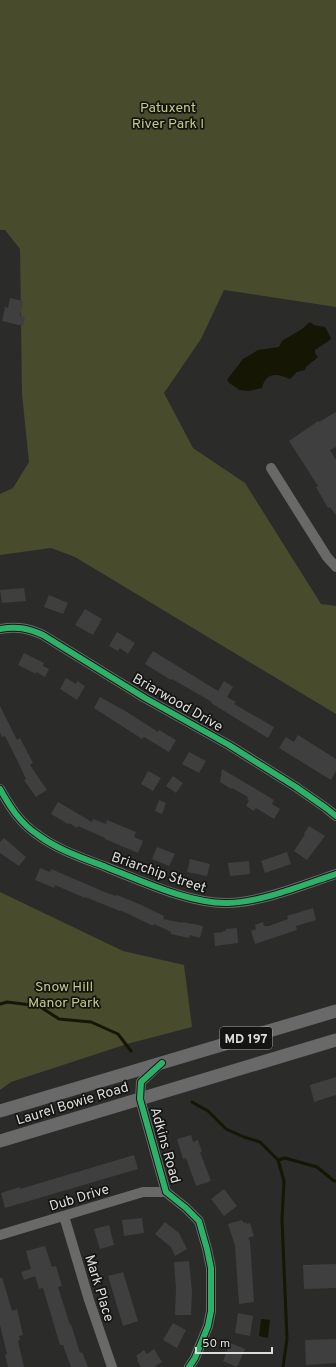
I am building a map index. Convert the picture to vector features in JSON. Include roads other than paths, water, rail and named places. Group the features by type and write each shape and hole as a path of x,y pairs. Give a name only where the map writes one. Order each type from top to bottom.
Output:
{"main road":[{"name":"Laurel Bowie Road","path":"0,1111 336,1011"},
{"name":"Laurel Bowie Road","path":"0,1141 336,1040"}],"street":[{"path":"272,468 327,557 336,567"},
{"path":"327,557 336,551"},
{"name":"Briarwood Drive","path":"0,629 21,627 43,635 146,698 229,745 296,787 336,816"},
{"name":"Briarchip Street","path":"0,789 16,815 26,826 50,843 144,882 194,899 215,903 242,902 295,888 336,874"},
{"name":"Adkins Road","path":"162,1063 141,1082 140,1099 166,1192 199,1221 211,1268 211,1311 208,1326 195,1358 189,1367"},
{"name":"Dub Drive","path":"0,1235 143,1192 166,1192"},
{"name":"Mark Place","path":"64,1216 89,1300 112,1367"}],"waterway":[{"path":"0,1004 7,1002 39,1006 59,1019 91,1022 118,1034 131,1051"},
{"path":"192,1102 208,1111 226,1129 260,1142 278,1160 285,1158 317,1167 336,1181"},
{"path":"278,1160 284,1181 282,1219 287,1339 283,1367"}],"park label":[{"name":"Patuxent River Park I","path":"168,116"},
{"name":"Snow Hill Manor Park","path":"64,994"}]}
